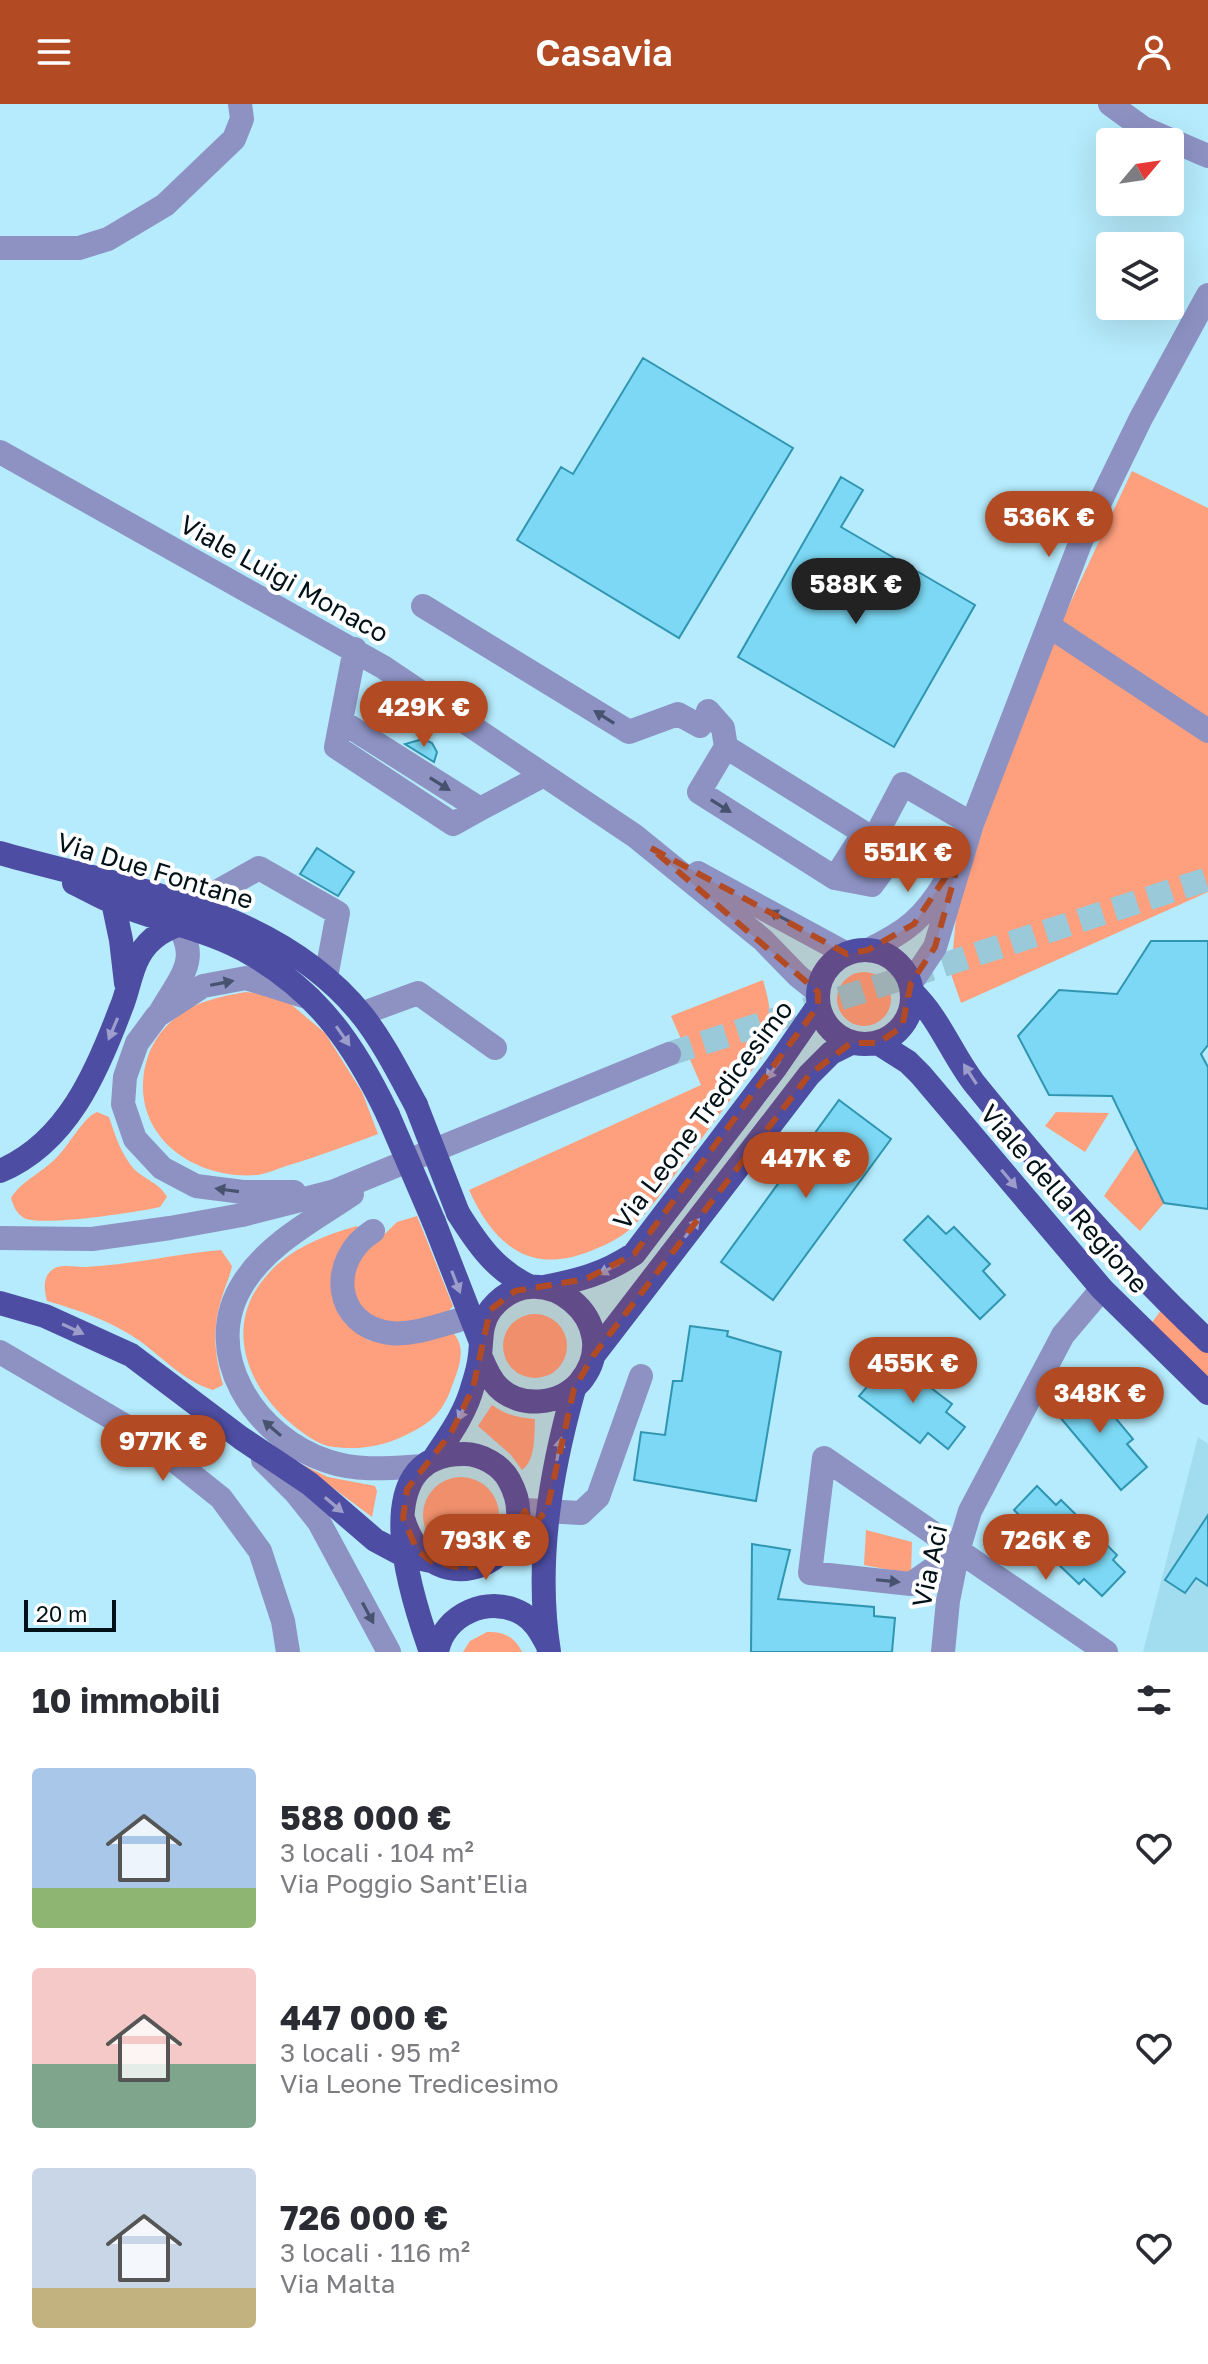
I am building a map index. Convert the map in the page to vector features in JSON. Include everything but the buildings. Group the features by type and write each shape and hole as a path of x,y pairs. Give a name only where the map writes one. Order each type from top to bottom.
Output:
{"main road":[{"name":"Via Due Fontane","path":"0,853 158,896 193,915 313,999 338,1028 366,1070 434,1222 470,1317"},
{"name":"Via Due Fontane","path":"36,863 113,902 193,915 254,930 283,946 326,977 361,1014 388,1053 416,1105 458,1213 481,1250 512,1278 536,1287"},
{"path":"113,902 127,991"},
{"path":"0,1171 21,1162 60,1128 90,1083 138,956 160,932 193,915"},
{"path":"497,1557 530,1510 574,1389 586,1374 593,1356 809,1075 831,1053 851,1043 878,1043 902,1027 909,1014 912,988 906,974 890,957 858,952 833,962 823,976 818,999 823,1020 851,1043"},
{"name":"Viale della Regione","path":"912,988 936,1018 971,1079 1109,1242 1208,1341"},
{"name":"Via Leone Tredicesimo","path":"536,1287 586,1279 611,1269 634,1254 776,1067 818,999"},
{"name":"Viale della Regione","path":"878,1043 908,1062 921,1075 1102,1289 1208,1393"},
{"path":"431,1652 403,1555 407,1489 461,1415 473,1388 483,1325 490,1310 515,1291 536,1287 560,1292 576,1303 588,1318 594,1337 593,1356"},
{"path":"0,1303 45,1316 131,1355 241,1438 310,1484 375,1540 403,1555 447,1568 465,1569 482,1565 497,1557 509,1543 517,1528 519,1510 530,1510"},
{"path":"470,1317 488,1374 500,1389 518,1399 537,1402 556,1399 574,1389"},
{"path":"428,1463 452,1454 472,1454 491,1462 506,1475 530,1510 544,1554 549,1649"},
{"path":"403,1518 417,1550 431,1561"},
{"path":"437,1652 448,1627 464,1613 484,1606 504,1607 523,1614 539,1628 549,1649"}],"street":[{"path":"0,248 79,248 108,239 165,205 234,139 242,119 240,104"},
{"path":"1110,104 1143,128 1208,156"},
{"path":"912,988 935,947 961,854 1088,527 1141,418 1208,295"},
{"name":"Viale Luigi Monaco","path":"0,452 355,649 651,848"},
{"path":"423,606 629,732 678,714 704,718 723,728 726,747 699,792 835,878 872,885 894,855 869,836 726,747"},
{"path":"1049,626 1208,731"},
{"path":"355,649 341,721 480,809 544,775"},
{"path":"835,878 869,836 903,784 972,824"},
{"path":"651,848 858,952 914,924 936,897 961,854"},
{"path":"651,848 763,940 818,999"},
{"path":"326,977 338,913 259,868 193,915 188,946 190,959 157,1016 137,1043 125,1077 123,1104 135,1139 162,1168 196,1186 243,1192 332,1192"},
{"path":"157,1016 203,986 246,978 313,999"},
{"path":"361,1014 418,993 495,1048"},
{"path":"0,1238 107,1237 242,1215 332,1192 669,1054"},
{"path":"387,1171 279,1243 253,1269 241,1285 231,1318 230,1356 241,1391 251,1408 292,1444 326,1461 374,1470 428,1463"},
{"path":"373,1231 355,1245 347,1257 342,1277 344,1294 351,1311 363,1323 378,1330 403,1333 470,1317"},
{"name":"Via Aci","path":"943,1652 948,1601 970,1511 1063,1335 1102,1289"},
{"path":"0,1352 146,1438 221,1498 260,1551 283,1621 288,1652"},
{"path":"530,1510 581,1513 598,1497 641,1376"},
{"path":"241,1438 296,1493 319,1522 389,1652"},
{"path":"958,1551 911,1584 810,1573 824,1458 1106,1652"}],"highlighted area":[{"path":"651,848 847,954 868,950 914,924 961,854 935,947 911,983 902,1027 878,1043 851,1043 809,1075 593,1356 574,1389 547,1510 532,1527 525,1511 497,1557 465,1569 431,1561 417,1550 403,1518 407,1489 451,1433 473,1388 490,1310 515,1291 586,1279 634,1254 818,1006 818,992"}],"shaded area":[{"path":"1132,471 1208,508 1208,892 961,1003 951,974 956,916 991,803 1051,644"},
{"path":"864,972 883,980 891,999 883,1018 864,1026 845,1018 837,999 845,980"},
{"path":"763,980 770,1018 762,1057 639,1221 611,1242 567,1258 530,1256 515,1250 501,1239 469,1190 701,1085 671,1016"},
{"path":"246,992 280,995 325,1033 362,1092 378,1134 257,1175 234,1175 191,1162 159,1135 149,1117 143,1096 144,1072 155,1041 171,1021 193,1006"},
{"path":"97,1112 109,1117 122,1151 134,1169 164,1192 167,1197 160,1207 69,1220 34,1220 21,1216 11,1198 53,1161 82,1125"},
{"path":"1056,1112 1109,1113 1085,1152 1045,1126"},
{"path":"1137,1147 1164,1203 1140,1231 1104,1196"},
{"path":"417,1216 453,1306 444,1316 393,1323 373,1321 354,1301 354,1264 397,1222"},
{"path":"357,1226 359,1232 351,1239 351,1325 368,1340 389,1343 452,1332 461,1352 456,1375 439,1412 406,1435 358,1448 328,1446 306,1435 287,1420 261,1390 246,1354 243,1335 251,1298 272,1269 294,1252 331,1234"},
{"path":"221,1250 232,1266 216,1331 216,1351 223,1385 213,1390 184,1375 119,1328 47,1301 46,1278 58,1267 102,1266"},
{"path":"1167,1302 1208,1341 1208,1393 1145,1332"},
{"path":"535,1314 547,1316 558,1323 565,1334 565,1358 558,1369 547,1376 535,1378 523,1376 512,1369 505,1358 503,1346 505,1334 512,1323 523,1316"},
{"path":"492,1405 512,1415 535,1419 532,1454 522,1470 511,1455 478,1426"},
{"path":"1198,1437 1208,1444 1208,1652 1143,1652"},
{"path":"301,1464 328,1477 375,1486 377,1491 372,1517"},
{"path":"461,1477 475,1480 488,1488 496,1501 499,1515 496,1529 488,1542 475,1550 461,1553 447,1550 434,1542 426,1529 423,1515 426,1501 434,1488 447,1480"},
{"path":"866,1530 912,1542 911,1574 864,1565"},
{"path":"487,1632 508,1636 522,1652 463,1652 470,1641"}],"tunnel":[{"path":"669,1054 1208,879"}]}
